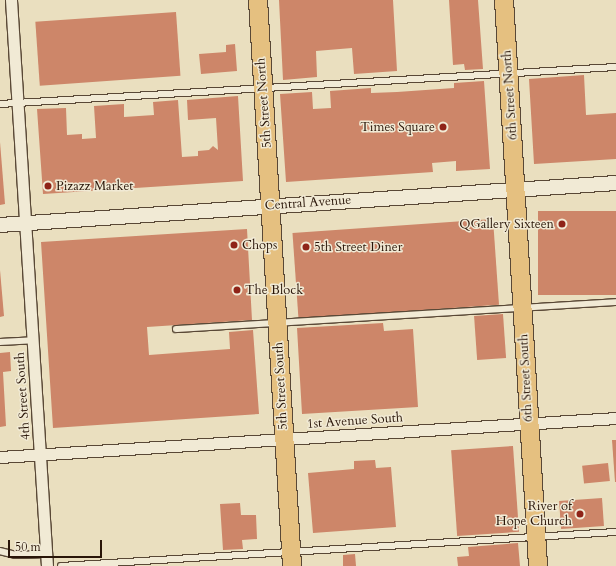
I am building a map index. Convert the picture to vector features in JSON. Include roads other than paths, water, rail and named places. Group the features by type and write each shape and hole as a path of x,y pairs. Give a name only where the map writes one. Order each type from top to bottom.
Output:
{"main road":[{"name":"5th Street North","path":"258,0 270,205"},
{"name":"6th Street North","path":"504,0 517,190"},
{"name":"6th Street South","path":"517,190 538,566"},
{"name":"5th Street South","path":"270,205 291,559"}],"street":[{"name":"4th Street South","path":"11,0 24,224 42,455 48,566"},
{"name":"Central Avenue","path":"0,225 270,205 616,183"},
{"name":"1st Avenue South","path":"0,457 616,418"}],"lane":[{"path":"0,104 263,90 509,72 616,66"},
{"path":"176,329 523,309 616,302"},
{"path":"0,342 33,340"},
{"path":"62,566 291,559 536,537 616,532"},
{"path":"0,550 16,555 47,554"}],"place":[{"name":"Times Square","path":"443,127"},
{"name":"Pizazz Market","path":"48,186"},
{"name":"QGallery Sixteen","path":"562,224"},
{"name":"Chops","path":"234,245"},
{"name":"5th Street Diner","path":"306,247"},
{"name":"The Block","path":"237,290"},
{"name":"River of Hope Church","path":"580,514"}]}
